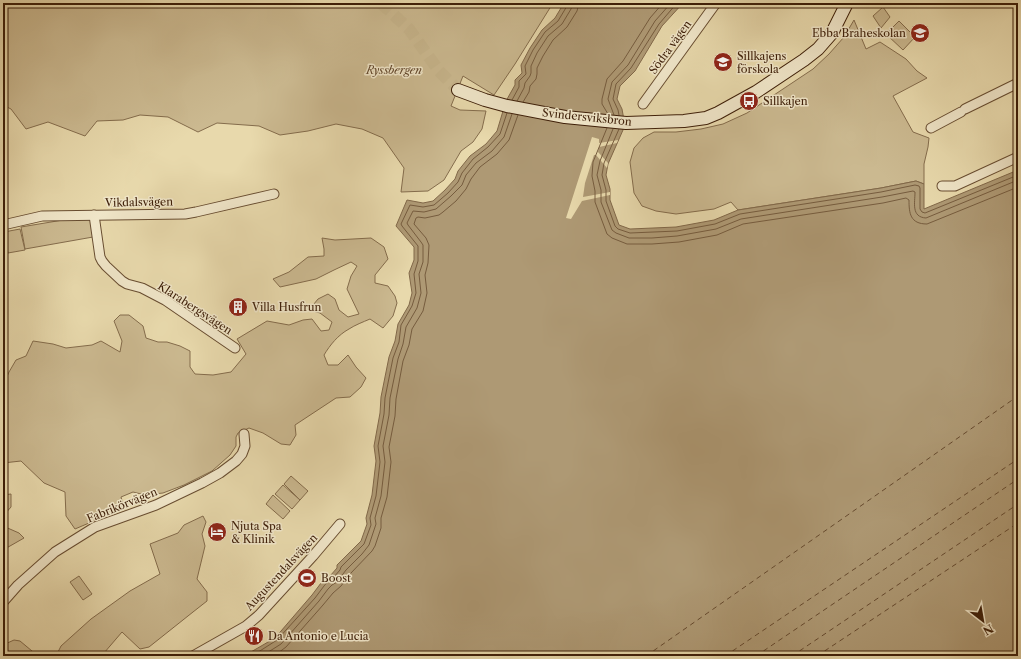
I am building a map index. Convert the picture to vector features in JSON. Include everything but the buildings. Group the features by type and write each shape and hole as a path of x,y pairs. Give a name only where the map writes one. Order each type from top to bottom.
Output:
{"street":[{"name":"Södra vägen","path":"643,104 716,3"},
{"name":"Svindersviksbron","path":"458,90 485,100 527,110 626,123 684,121 706,118 756,92 818,49 832,33 847,3"},
{"path":"931,128 1018,83"},
{"path":"942,186 955,186 1018,157"},
{"name":"Vikdalsvägen","path":"3,225 42,216 184,214 274,194"},
{"name":"Klarabergsvägen","path":"94,215 100,257 106,266 122,281 142,288 165,300 235,348"},
{"name":"Fabrikörvägen","path":"3,602 18,585 55,552 95,527 156,505 202,484 220,473 236,461 242,454 245,446 244,434"},
{"name":"Augustendalsvägen","path":"193,656 246,626 259,615 340,524"}],"green space":[{"name":"Ryssbergen","path":"3,3 553,3 494,95 463,76 451,106 460,110 486,111 482,129 473,142 461,151 444,180 428,191 401,192 404,168 383,138 362,129 336,124 308,131 280,135 259,126 217,123 198,132 168,117 140,115 123,120 97,121 85,136 48,122 26,129 11,109 3,105"},
{"path":"883,7 890,17 881,28 873,16"},
{"path":"854,20 866,49 880,42 906,59 917,71 927,78 893,96 913,132 929,138 924,164 924,184 916,181 881,188 738,210 731,202 714,209 676,214 656,211 642,206 634,193 630,162 634,148 643,138 654,132 676,132 701,129 723,124 747,113 813,69 844,37"},
{"path":"899,21 915,37 903,50 886,34"},
{"path":"89,219 92,222 93,237 25,249 21,227 63,220"},
{"path":"20,229 25,250 8,253 4,232"},
{"path":"322,238 335,240 371,238 384,247 388,259 375,275 375,283 388,286 395,296 397,303 393,316 383,328 370,319 345,331 329,348 324,355 328,365 338,365 348,355 366,378 361,387 350,397 336,398 295,425 296,435 290,445 281,444 263,433 249,428 238,433 236,437 236,446 230,455 212,471 184,485 163,493 145,495 133,492 121,497 124,508 75,529 66,516 65,492 44,483 21,461 3,463 3,386 16,360 26,356 33,341 53,344 66,348 92,345 101,341 120,352 122,341 114,321 120,315 129,315 143,326 146,338 158,342 167,342 190,351 190,367 195,374 213,375 231,372 246,354 237,339 267,321 289,325 303,320 312,319 321,331 329,330 332,322 320,313 309,310 318,299 328,294 335,299 339,310 348,317 359,314 347,289 351,276 357,266 351,262 316,279 280,287 273,279 289,272 308,257 324,256"},
{"path":"291,476 308,491 300,500 284,484"},
{"path":"283,485 300,500 292,509 275,494"},
{"path":"11,494 11,507 4,515 3,526 3,495"},
{"path":"273,495 290,511 283,519 266,504"},
{"path":"203,516 206,522 202,534 205,546 197,579 207,592 207,601 149,647 140,649 122,632 103,656 56,656 61,646 91,619 130,591 160,574 150,544 178,533 184,525"},
{"path":"3,526 19,533 24,538 3,550"},
{"path":"79,576 92,594 83,600 70,582"},
{"path":"14,640 20,641 38,656 3,656 3,645"}],"water":[{"path":"564,3 683,3 662,26 635,71 620,86 617,99 622,109 624,120 623,130 608,164 606,175 610,189 610,200 619,225 630,229 676,227 714,220 738,210 881,188 916,181 924,184 924,209 1018,170 1018,656 244,656 275,638 327,576 330,576 337,568 337,565 361,541 367,524 366,518 372,495 376,461 374,446 380,413 381,397 389,357 395,341 398,324 409,305 412,293 409,273 414,260 414,247 396,226 407,200 423,203 433,201 455,179 458,171 470,156 486,144 497,131 506,101 515,85 515,80 522,73 521,65 542,30 555,18"}],"pier":[{"path":"592,137 599,139 599,143 618,140 617,143 599,147 598,152 608,163 607,168 596,155 594,155 585,183 583,197 610,192 610,195 582,201 571,219 566,218"}],"ferry route":[{"path":"646,656 1018,396"},
{"path":"725,656 1018,459"},
{"path":"756,656 1018,479"},
{"path":"792,656 1018,504"},
{"path":"817,656 1018,523"}],"tunnel":[{"path":"381,3 409,29 439,71 458,90"}],"place":[{"name":"Ebba Braheskolan","path":"920,33"},
{"name":"Sillkajens förskola","path":"723,62"},
{"name":"Sillkajen","path":"749,101"},
{"name":"Villa Husfrun","path":"238,307"},
{"name":"Njuta Spa & Klinik","path":"217,532"},
{"name":"Boost","path":"307,578"},
{"name":"Da Antonio e Lucia","path":"254,636"}]}
